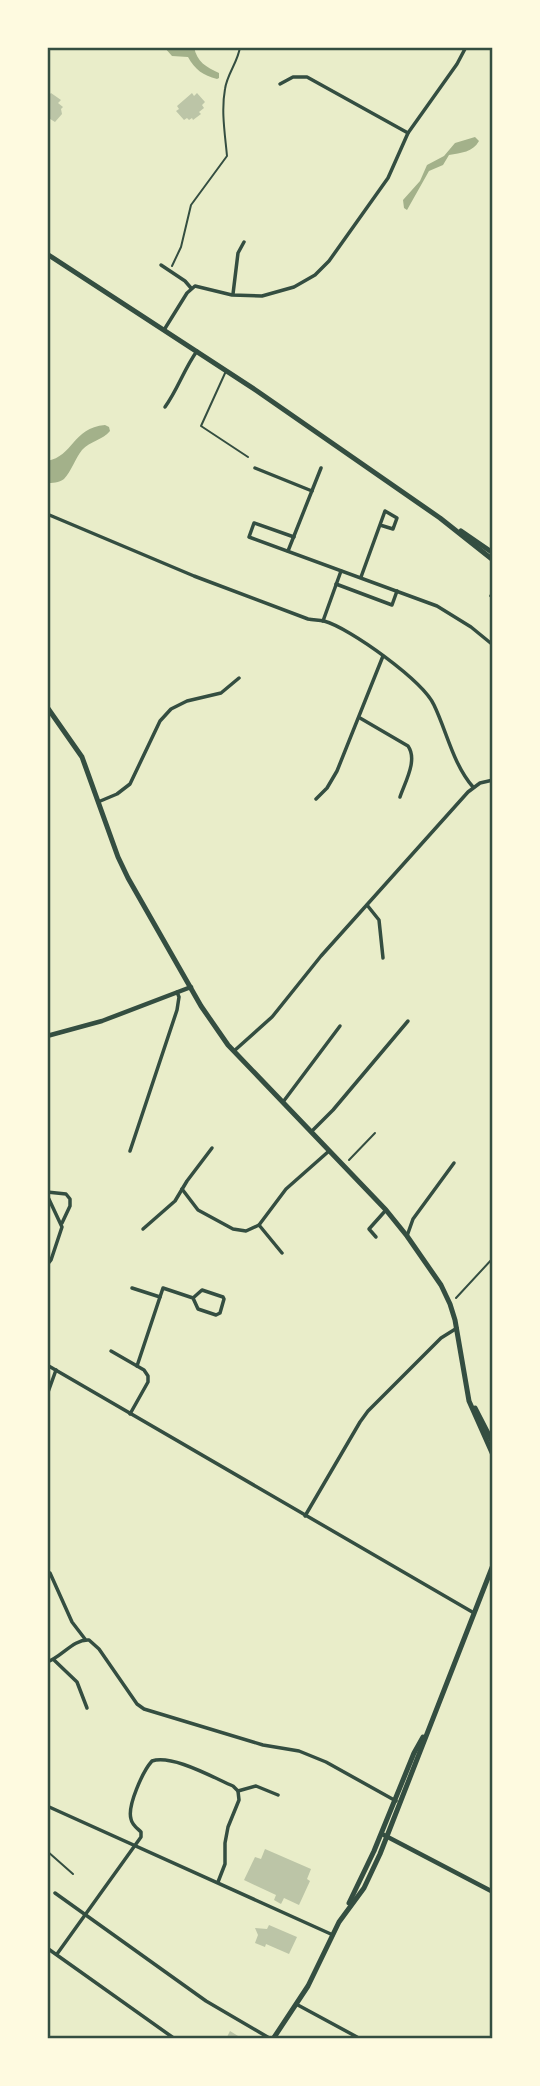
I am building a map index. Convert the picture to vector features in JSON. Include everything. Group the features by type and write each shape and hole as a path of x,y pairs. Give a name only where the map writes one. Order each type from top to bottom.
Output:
{"main road":[{"path":"47,254 226,370 490,551 493,560"},
{"path":"47,707 82,757 128,878 212,1022 234,1051 386,1210 436,1278 450,1304 457,1328 473,1411 493,1455"},
{"path":"466,1385 493,1443"},
{"path":"272,2039 312,1980 345,1913 364,1888 493,1565"}],"street":[{"path":"163,330 191,288 199,286 232,295 256,296 295,287 315,275 384,184 408,133 466,47"},
{"path":"280,84 293,77 307,77 408,133"},
{"path":"232,295 238,253 244,242"},
{"path":"161,265 191,288"},
{"path":"166,407 176,391 184,369 197,351"},
{"path":"255,468 312,491"},
{"path":"288,551 321,468"},
{"path":"361,578 385,511 397,518 393,529 380,525"},
{"path":"47,514 208,582 308,619 323,621 359,638 426,692 435,706 463,774 473,787"},
{"path":"294,537 254,523 249,537 449,612 493,645"},
{"path":"323,621 341,570"},
{"path":"336,584 392,605 397,591"},
{"path":"316,799 327,788 337,771 383,656"},
{"path":"98,802 117,794 130,784 167,712 187,701 221,693 239,678"},
{"path":"359,718 408,746 411,751 413,759 400,797"},
{"path":"234,1051 272,1017 321,956 473,787 493,780"},
{"path":"366,905 380,920 383,958"},
{"path":"47,1035 102,1021 191,988"},
{"path":"130,1151 177,1010 177,992"},
{"path":"311,1132 408,1021"},
{"path":"283,1102 340,1026"},
{"path":"144,1229 175,1200 212,1148"},
{"path":"182,1189 198,1210 233,1229 246,1231 259,1226 286,1189 329,1152"},
{"path":"407,1236 413,1219 430,1200 454,1163"},
{"path":"47,1265 58,1240 70,1199 66,1194 47,1194 62,1224"},
{"path":"376,1237 369,1228 386,1210"},
{"path":"259,1226 282,1253"},
{"path":"132,1288 160,1297"},
{"path":"137,1366 163,1288 194,1298"},
{"path":"202,1290 223,1297 220,1313 216,1315 198,1309 194,1298 202,1290"},
{"path":"305,1516 368,1411 433,1346 457,1328"},
{"path":"111,1351 137,1366 149,1379 130,1414"},
{"path":"47,1365 474,1613"},
{"path":"47,1395 56,1370"},
{"path":"51,1573 72,1622 85,1639 99,1649 137,1704 144,1709 263,1745 299,1751 326,1762 398,1802"},
{"path":"47,1662 85,1639"},
{"path":"54,1660 75,1679 87,1708"},
{"path":"57,1954 136,1845 141,1834 132,1822 130,1809 145,1771 152,1761 166,1759 178,1763 233,1786 238,1791 239,1800 226,1836 225,1864 218,1882"},
{"path":"238,1791 256,1786 278,1795"},
{"path":"47,1805 333,1935"},
{"path":"385,1836 493,1892"},
{"path":"55,1893 206,2001 272,2039"},
{"path":"47,1948 176,2039"},
{"path":"296,2004 358,2037"}],"lane":[{"path":"226,370 201,426 248,457"}],"path":[{"path":"169,271 181,247 191,205 227,156 223,116 225,87 240,47"},
{"path":"348,1160 375,1133"},
{"path":"450,1304 493,1258"},
{"path":"47,1851 73,1874"}],"shaded area":[{"path":"164,47 194,47 200,60 219,73 219,78 200,71 188,57 172,56"},
{"path":"475,137 479,141 473,148 449,155 443,165 429,171 407,210 404,208 403,200 420,181 427,165 444,156 455,143"},
{"path":"105,425 110,431 82,450 64,479 47,483 47,461 63,454 86,431"}],"building":[{"path":"51,93 61,100 58,103 63,107 62,114 55,122 47,117 50,108 47,106 47,97"},
{"path":"192,93 194,96 197,93 205,102 202,105 204,108 193,120 184,120 176,111 179,109 177,106"},
{"path":"265,1849 311,1869 307,1879 310,1881 299,1905 284,1898 281,1904 274,1900 276,1895 244,1880 255,1857 261,1859"},
{"path":"269,1925 297,1937 289,1954 266,1944 265,1947 255,1943 258,1935 255,1928 267,1929"},
{"path":"230,2031 243,2039 229,2039 227,2037"}]}
